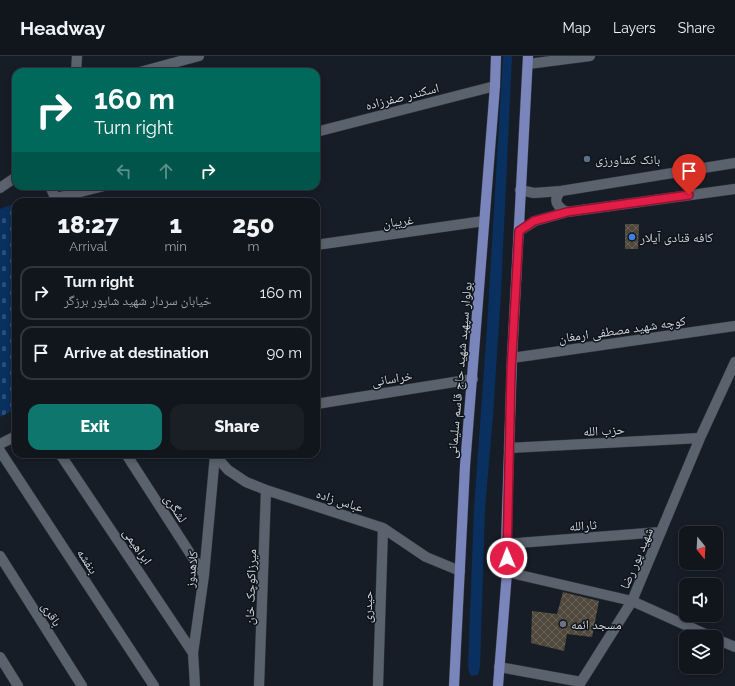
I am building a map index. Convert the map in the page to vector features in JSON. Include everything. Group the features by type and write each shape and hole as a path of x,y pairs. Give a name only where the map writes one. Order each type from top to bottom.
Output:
{"main road":[{"name":"بولوار سپهبد شهید حاج قاسم سلیمانی","path":"454,686 465,466 473,378 496,56"},
{"path":"498,686 507,572 506,544 512,358 528,60"}],"street":[{"path":"76,68 77,56"},
{"path":"155,68 199,56"},
{"path":"528,60 590,56"},
{"name":"اسکندر صفرزاده","path":"320,131 495,86"},
{"path":"520,190 534,193 561,192 735,163"},
{"path":"0,188 12,180"},
{"path":"519,231 534,221 567,212 735,189"},
{"path":"63,198 90,190"},
{"path":"561,192 557,195 557,205 567,212"},
{"name":"غریبان","path":"320,244 484,222"},
{"name":"کوچه شهید مصطفی ارمغان","path":"512,358 735,326"},
{"name":"شهید پور رضا","path":"499,667 582,685 632,601 700,438 735,362"},
{"name":"خراسانی","path":"320,403 473,378"},
{"path":"0,444 12,438"},
{"name":"حزب الله","path":"509,448 700,438"},
{"name":"بنفشه","path":"0,451 154,686"},
{"name":"ابراهیمی","path":"63,458 193,653"},
{"name":"لشگری","path":"129,458 204,575"},
{"name":"کلاهدوز","path":"194,686 193,653 204,575 215,458"},
{"name":"عباس زاده","path":"218,458 228,470 246,482 382,528 426,557 460,571"},
{"name":"میرزاکوچک خان","path":"259,686 266,490"},
{"name":"حیدری","path":"378,686 382,528"},
{"name":"ثارالله","path":"506,544 661,532"},
{"name":"باقری","path":"0,556 82,686"},
{"path":"507,572 632,601 696,630"},
{"path":"723,642 735,647"},
{"path":"0,657 18,686"}],"green space":[{"path":"503,56 512,56 501,293 485,509 480,667 478,675 471,676 468,666 474,508 487,327"},
{"path":"12,204 12,411 0,417 0,209"}],"building":[{"name":"کافه قنادی آیلار","path":"625,224 639,224 638,249 625,249"},
{"name":"مسجد ائمه","path":"563,592 599,601 592,637 567,634 564,651 531,643 532,611 557,614"}],"place":[{"name":"بانک کشاورزی","path":"587,159"},
{"name":"کافه قنادی آیلار","path":"632,237"},
{"name":"مسجد ائمه","path":"563,624"}],"route":[{"path":"507,558 506,544 511,373 519,231 534,221 567,212 689,195"}]}
